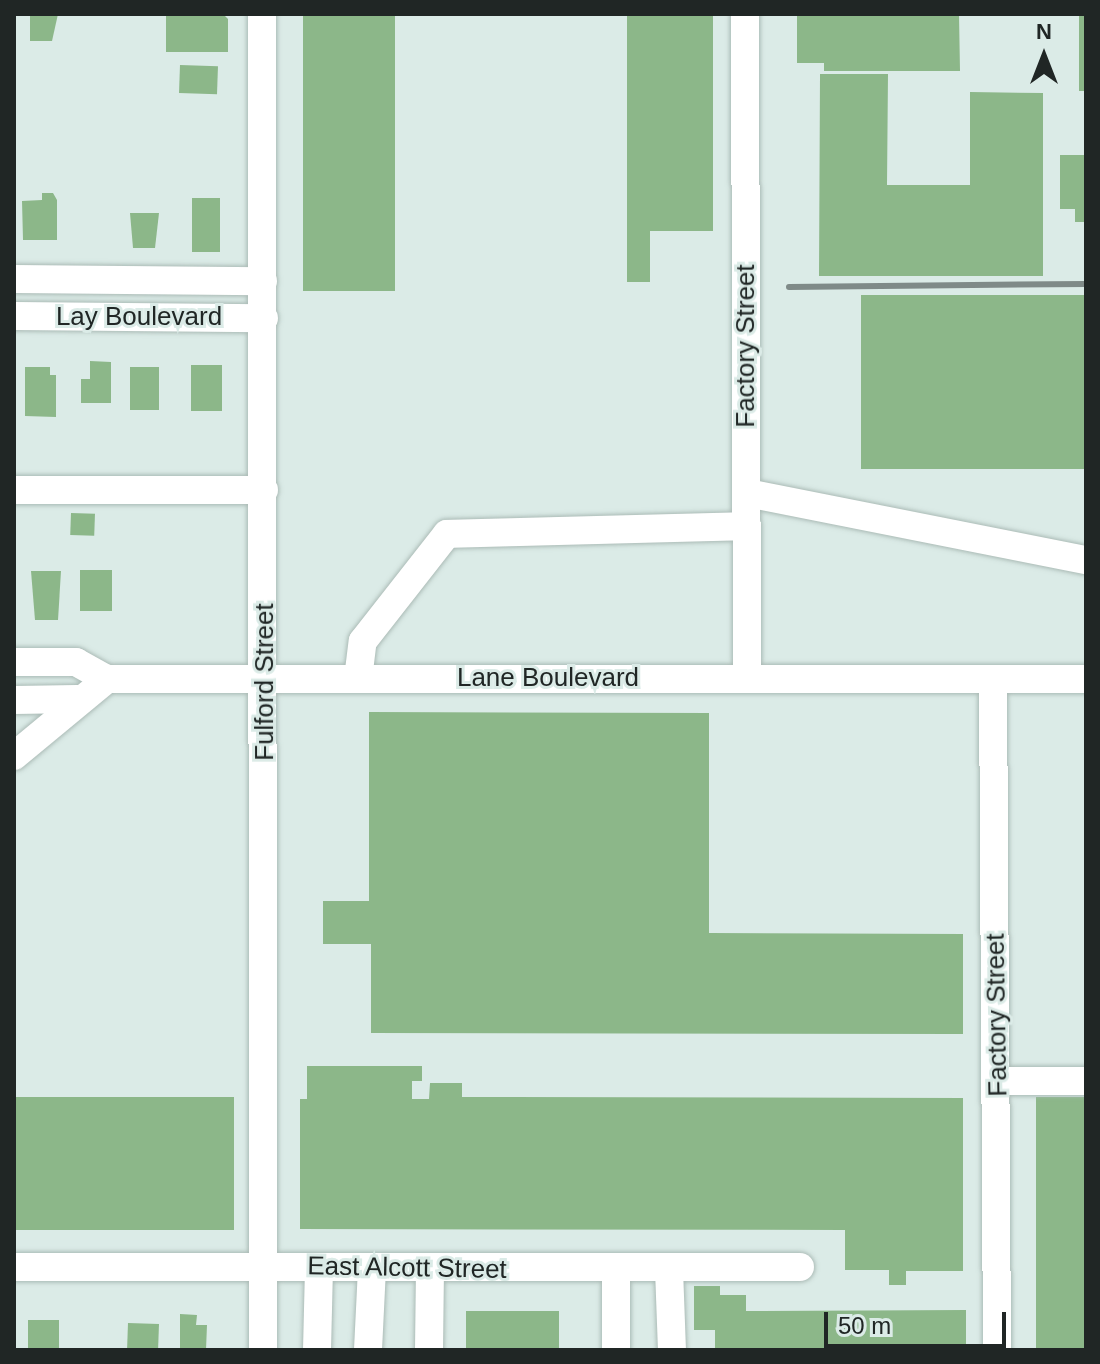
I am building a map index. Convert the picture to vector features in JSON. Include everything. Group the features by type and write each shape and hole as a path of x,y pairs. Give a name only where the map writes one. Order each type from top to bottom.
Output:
{"street":[{"name":"Fulford Street","path":"262,14 265,679 263,1350"},
{"name":"Factory Street","path":"745,14 747,678"},
{"name":"Lay Boulevard","path":"14,279 263,281"},
{"name":"Lay Boulevard","path":"14,316 264,318"},
{"path":"14,490 264,490"},
{"path":"747,493 1086,560"},
{"path":"358,679 363,641 447,534 747,526"},
{"name":"Lane Boulevard","path":"14,662 76,662 107,679 1086,679"},
{"path":"14,756 77,699 107,679"},
{"name":"Factory Street","path":"993,679 998,1081 997,1350"},
{"path":"14,700 77,699"},
{"path":"998,1081 1086,1081"},
{"name":"East Alcott Street","path":"14,1267 800,1267"},
{"path":"317,1350 319,1267"},
{"path":"368,1350 372,1269"},
{"path":"429,1350 430,1269"},
{"path":"616,1269 616,1350"},
{"path":"669,1269 672,1350"}],"building":[{"path":"30,14 58,14 52,41 30,41"},
{"path":"166,14 223,14 228,19 228,52 166,52"},
{"path":"303,14 395,14 395,291 303,291"},
{"path":"627,14 713,14 713,231 650,231 650,282 627,282"},
{"path":"797,14 959,14 960,71 824,71 824,63 797,63"},
{"path":"1079,14 1086,14 1086,91 1079,91"},
{"path":"180,65 218,66 217,94 179,93"},
{"path":"820,74 888,74 887,185 970,185 970,92 1043,93 1043,276 819,276"},
{"path":"1060,155 1086,155 1086,222 1075,222 1075,209 1060,209"},
{"path":"42,193 53,193 57,200 57,240 23,240 22,201 42,200"},
{"path":"192,198 220,198 220,252 192,252"},
{"path":"130,213 159,213 155,248 133,248"},
{"path":"861,295 1086,295 1086,469 861,469"},
{"path":"90,361 111,362 111,403 81,403 81,379 90,379"},
{"path":"191,365 222,365 222,411 191,411"},
{"path":"25,367 50,367 50,375 56,375 56,417 25,416"},
{"path":"130,367 159,367 159,410 130,410"},
{"path":"71,513 95,514 94,536 70,535"},
{"path":"80,570 112,570 112,611 80,611"},
{"path":"31,571 61,571 58,620 35,620"},
{"path":"369,712 709,713 709,933 963,934 963,1034 371,1033 371,944 323,944 323,901 369,901"},
{"path":"307,1066 422,1066 422,1081 412,1081 412,1099 429,1099 430,1083 462,1083 462,1097 963,1098 963,1271 906,1271 906,1285 889,1285 889,1270 845,1270 845,1230 300,1229 300,1099 307,1099"},
{"path":"14,1097 234,1097 234,1230 14,1230"},
{"path":"1036,1097 1086,1097 1086,1350 1036,1350"},
{"path":"694,1286 720,1286 720,1295 746,1295 746,1311 966,1310 966,1350 715,1350 715,1330 694,1330"},
{"path":"466,1311 559,1311 559,1350 466,1350"},
{"path":"180,1314 197,1315 196,1325 207,1325 206,1350 180,1350"},
{"path":"28,1320 59,1320 59,1350 28,1350"},
{"path":"128,1323 159,1324 158,1350 127,1350"}],"railway":[{"path":"789,287 1086,284"}]}
